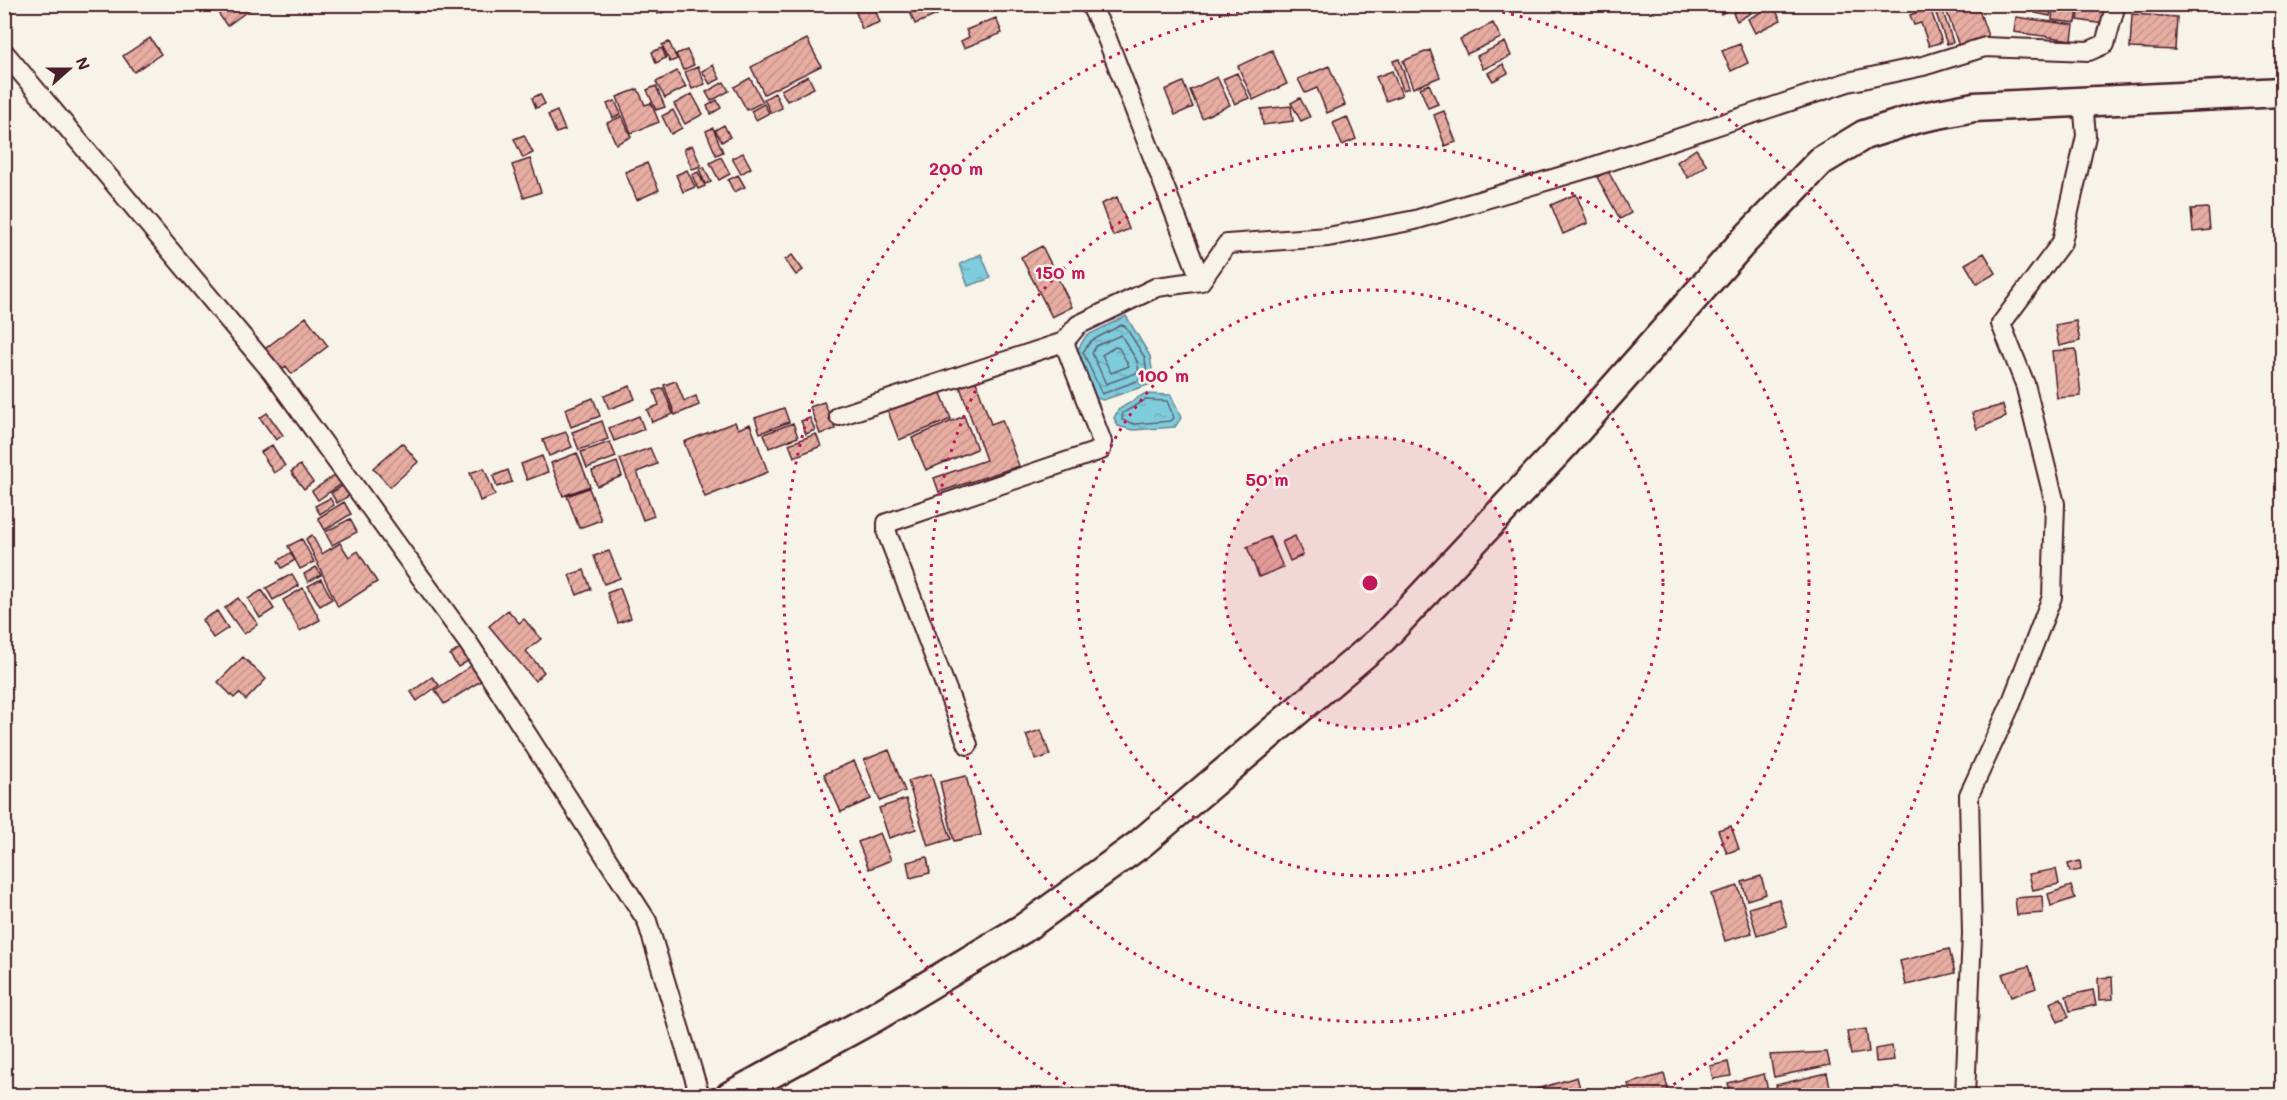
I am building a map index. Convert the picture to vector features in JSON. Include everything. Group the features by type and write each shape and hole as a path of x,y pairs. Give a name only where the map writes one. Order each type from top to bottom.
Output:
{"main road":[{"path":"730,1095 875,1017 1024,928 1140,844 1383,638 1563,446 1743,242 1821,160 1864,135 1918,118 1974,107 2283,92"}],"street":[{"path":"1090,4 1106,36 1201,281"},
{"path":"839,416 1064,342 1078,325 1157,287 1201,281 1227,244 1328,237 1415,219 1586,169 1848,82 1923,66 1985,47 2089,51 2105,44 2116,4"},
{"path":"4,52 272,372 469,644 647,921 700,1095"},
{"path":"1965,1095 1972,934 1969,795 2011,704 2052,597 2055,504 2025,384 2001,324 2062,242 2086,136 2083,101"},
{"path":"968,745 887,533 887,523 1101,450 1102,442 1064,342"}],"water":[{"path":"981,254 991,278 968,286 960,264"},
{"path":"1126,316 1150,356 1154,383 1103,400 1096,398 1076,352 1086,336"},
{"path":"1144,394 1171,395 1181,418 1175,427 1133,430 1118,426 1114,418 1118,410"}],"building":[{"path":"223,4 257,4 227,26 216,10"},
{"path":"659,4 682,5 658,14 655,6"},
{"path":"853,4 873,4 880,22 862,29"},
{"path":"933,4 937,15 915,24 910,12"},
{"path":"1716,4 1739,4 1721,14"},
{"path":"1944,4 1977,4 1988,36 1959,46"},
{"path":"2037,4 2052,4 2050,16 2035,13"},
{"path":"2053,4 2078,5 2076,23 2052,20"},
{"path":"1746,5 1751,13 1737,21 1733,13"},
{"path":"2080,5 2105,9 2103,24 2078,20"},
{"path":"1773,6 1781,20 1755,33 1748,19"},
{"path":"1941,6 1953,42 1947,44 1934,8"},
{"path":"1930,8 1942,42 1929,46 1921,23 1914,25 1910,15"},
{"path":"2132,14 2177,17 2175,50 2130,48"},
{"path":"2016,17 2074,25 2072,40 2014,32"},
{"path":"996,18 1002,33 964,48 961,41 969,37 966,30"},
{"path":"1493,23 1501,38 1467,54 1460,39"},
{"path":"150,38 161,54 134,72 123,56"},
{"path":"807,39 821,66 764,94 751,67"},
{"path":"669,42 677,59 670,62 662,45"},
{"path":"1505,42 1511,56 1483,69 1477,56"},
{"path":"1740,44 1748,63 1731,71 1722,51"},
{"path":"662,48 666,58 656,63 652,52"},
{"path":"687,50 694,65 683,70 676,54"},
{"path":"1272,50 1287,84 1253,100 1238,66"},
{"path":"1430,50 1440,77 1413,88 1403,61"},
{"path":"1399,59 1409,88 1403,90 1393,61"},
{"path":"1503,64 1508,73 1493,81 1488,73"},
{"path":"713,65 720,79 710,84 702,71"},
{"path":"1329,66 1345,105 1327,113 1317,88 1305,93 1298,79"},
{"path":"698,67 705,84 692,89 685,72"},
{"path":"677,71 686,87 665,98 656,82"},
{"path":"1392,71 1402,95 1386,101 1376,77"},
{"path":"1237,73 1249,98 1235,104 1223,79"},
{"path":"808,76 814,88 787,101 781,90"},
{"path":"1217,77 1230,105 1202,118 1190,90"},
{"path":"750,78 763,102 747,110 734,87"},
{"path":"724,82 729,91 711,101 706,92"},
{"path":"1183,82 1193,107 1175,115 1165,90"},
{"path":"1429,84 1438,104 1428,108 1420,88"},
{"path":"656,86 665,107 656,110 647,90"},
{"path":"638,89 645,105 651,103 659,122 631,133 617,97"},
{"path":"775,93 782,108 771,113 764,99"},
{"path":"540,94 545,104 536,108 532,98"},
{"path":"692,94 703,114 685,124 674,104"},
{"path":"1300,98 1310,117 1301,121 1291,103"},
{"path":"717,100 721,108 711,114 707,106"},
{"path":"615,101 621,114 613,118 607,104"},
{"path":"764,104 769,113 756,120 751,111"},
{"path":"1291,106 1293,121 1263,125 1261,109"},
{"path":"673,110 682,128 671,134 662,116"},
{"path":"557,111 565,130 556,133 548,115"},
{"path":"1444,111 1456,142 1445,146 1434,115"},
{"path":"622,116 631,137 616,144 607,123"},
{"path":"1347,117 1356,139 1342,145 1333,123"},
{"path":"724,125 730,137 722,142 715,130"},
{"path":"713,128 723,152 716,155 706,131"},
{"path":"524,135 533,153 523,158 514,139"},
{"path":"692,145 701,166 692,169 684,149"},
{"path":"1696,149 1707,165 1688,178 1677,162"},
{"path":"743,153 751,168 741,174 732,158"},
{"path":"721,157 730,174 719,180 710,163"},
{"path":"530,159 541,192 524,198 512,165"},
{"path":"647,163 659,190 637,200 625,172"},
{"path":"704,167 711,182 705,184 699,169"},
{"path":"687,170 695,187 683,192 676,175"},
{"path":"1608,171 1631,213 1620,219 1597,177"},
{"path":"698,172 705,186 698,189 692,175"},
{"path":"738,175 745,187 734,192 728,180"},
{"path":"1576,194 1588,223 1563,234 1551,205"},
{"path":"1117,197 1129,229 1113,236 1101,204"},
{"path":"2208,208 2210,230 2193,232 2191,209"},
{"path":"1042,246 1072,307 1052,317 1021,257"},
{"path":"1984,253 1996,273 1977,284 1965,264"},
{"path":"792,255 803,270 796,275 785,260"},
{"path":"306,317 328,346 292,374 286,366 277,373 261,352"},
{"path":"2076,321 2080,341 2059,346 2055,325"},
{"path":"2076,349 2081,396 2057,398 2052,351"},
{"path":"975,379 991,424 1002,420 1019,466 939,492 934,478 986,460 959,384"},
{"path":"676,381 684,401 696,396 699,405 675,415 664,385"},
{"path":"630,386 635,399 609,409 604,396"},
{"path":"663,388 673,414 652,422 647,410 659,405 654,391"},
{"path":"939,388 951,419 899,440 887,409"},
{"path":"593,398 600,416 571,427 565,409"},
{"path":"824,402 835,429 820,434 810,407"},
{"path":"2003,405 2006,417 1977,429 1972,413"},
{"path":"784,408 789,422 760,433 755,418"},
{"path":"267,413 283,435 276,440 260,418"},
{"path":"639,416 644,429 614,441 609,428"},
{"path":"964,416 977,449 926,470 912,438"},
{"path":"810,418 815,430 806,434 801,421"},
{"path":"602,421 608,439 579,450 572,432"},
{"path":"735,422 738,429 750,424 768,472 705,497 684,442"},
{"path":"793,423 798,437 769,448 764,434"},
{"path":"566,432 572,447 549,456 543,440"},
{"path":"816,434 821,446 794,457 789,444"},
{"path":"610,442 616,457 587,468 581,452"},
{"path":"402,443 418,462 390,487 373,468"},
{"path":"272,445 285,466 274,473 261,452"},
{"path":"650,448 657,464 637,472 654,516 643,520 620,459"},
{"path":"577,453 590,486 563,496 551,463"},
{"path":"542,456 548,472 527,480 521,464"},
{"path":"617,462 622,476 597,486 592,471"},
{"path":"300,465 313,482 304,489 291,472"},
{"path":"484,468 495,495 480,501 470,473"},
{"path":"508,470 512,482 497,487 493,476"},
{"path":"341,471 347,480 318,500 312,491"},
{"path":"348,482 355,492 337,503 331,493"},
{"path":"589,488 601,520 579,528 567,496"},
{"path":"330,498 334,505 320,514 315,506"},
{"path":"344,502 351,514 325,530 318,518"},
{"path":"350,519 357,532 332,545 325,532"},
{"path":"312,535 322,554 340,543 349,557 358,551 377,582 338,607 306,539"},
{"path":"1295,536 1303,555 1290,561 1282,542"},
{"path":"1270,537 1283,567 1259,577 1247,547"},
{"path":"302,539 314,562 300,569 288,546"},
{"path":"609,551 620,578 604,584 594,556"},
{"path":"290,553 295,560 282,568 278,561"},
{"path":"316,567 321,575 308,582 304,574"},
{"path":"584,570 591,589 577,595 569,575"},
{"path":"292,574 299,586 273,600 266,588"},
{"path":"321,579 332,599 320,606 308,586"},
{"path":"303,588 320,620 300,631 283,600"},
{"path":"620,588 631,618 618,623 607,593"},
{"path":"262,590 274,609 260,618 248,599"},
{"path":"238,598 258,624 244,634 225,608"},
{"path":"508,610 519,623 524,619 541,639 526,651 544,672 535,681 489,626"},
{"path":"217,611 228,628 213,638 202,620"},
{"path":"465,645 473,658 458,667 450,655"},
{"path":"243,657 266,679 246,700 239,693 234,698 218,682"},
{"path":"477,662 487,677 444,704 435,690"},
{"path":"432,677 439,685 417,701 411,692"},
{"path":"1041,730 1050,755 1036,760 1026,735"},
{"path":"889,750 905,791 880,801 864,760"},
{"path":"854,761 871,799 841,812 824,774"},
{"path":"931,774 951,839 928,846 908,781"},
{"path":"966,776 981,835 954,841 940,782"},
{"path":"906,799 916,829 889,838 879,808"},
{"path":"1731,826 1739,849 1727,853 1718,830"},
{"path":"880,833 891,860 869,869 858,842"},
{"path":"927,857 930,873 910,878 907,862"},
{"path":"2080,861 2081,870 2070,872 2068,864"},
{"path":"2056,869 2059,884 2033,890 2029,874"},
{"path":"1761,876 1766,894 1747,900 1742,882"},
{"path":"1738,886 1752,933 1725,941 1711,894"},
{"path":"2071,886 2075,898 2051,906 2048,894"},
{"path":"2042,896 2043,913 2017,915 2015,898"},
{"path":"1779,899 1787,926 1757,935 1749,908"},
{"path":"1949,949 1955,973 1906,985 1900,961"},
{"path":"2029,966 2036,988 2011,997 2002,974"},
{"path":"2112,977 2113,999 2099,1000 2098,978"},
{"path":"2093,990 2096,1005 2070,1011 2066,996"},
{"path":"2061,998 2069,1017 2058,1022 2050,1003"},
{"path":"1866,1029 1869,1052 1851,1055 1847,1032"},
{"path":"1892,1046 1894,1060 1876,1062 1875,1049"},
{"path":"1827,1052 1830,1065 1774,1077 1770,1055"},
{"path":"1728,1062 1731,1076 1713,1079 1710,1066"},
{"path":"1827,1073 1832,1096 1779,1096 1776,1085"},
{"path":"1664,1074 1670,1096 1632,1096 1628,1084"},
{"path":"1764,1074 1769,1094 1731,1096 1728,1083"},
{"path":"1577,1077 1582,1096 1514,1096"}]}
